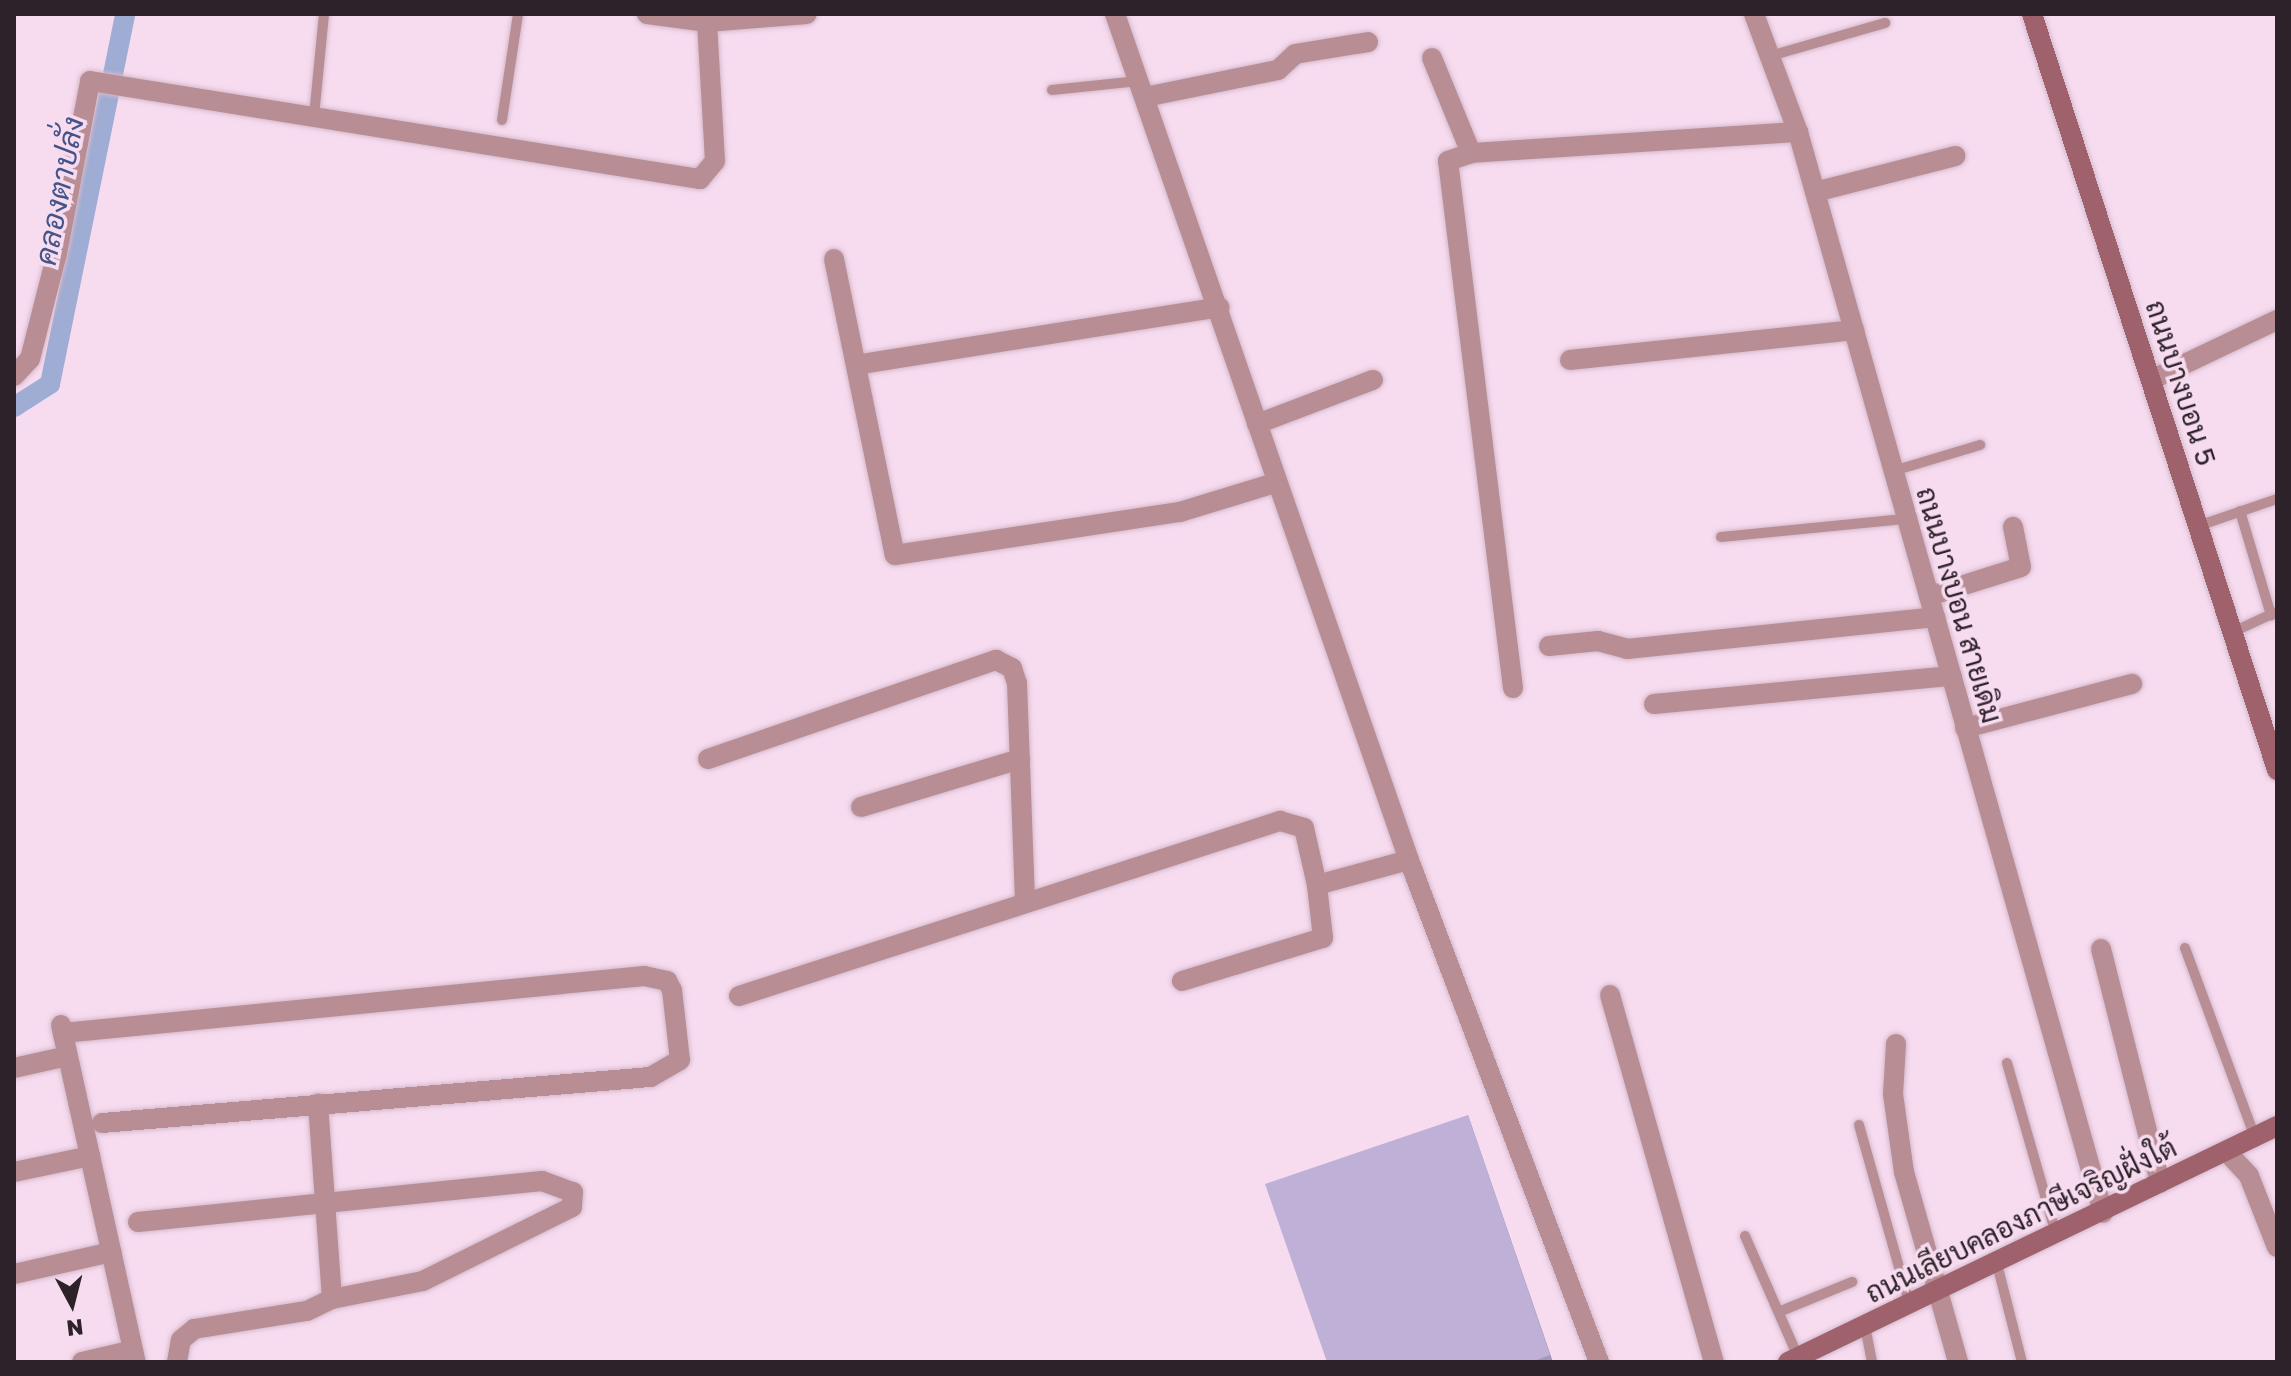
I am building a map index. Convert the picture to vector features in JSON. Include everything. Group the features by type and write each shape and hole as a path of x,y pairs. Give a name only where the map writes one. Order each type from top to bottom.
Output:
{"main road":[{"name":"ถนนบางบอน 5","path":"2032,14 2233,632 2270,724 2277,770"},
{"name":"ถนนเลียบคลองภาษีเจริญฝั่งใต้","path":"1793,1360 2103,1213 2277,1126"}],"street":[{"path":"647,14 707,22 807,14"},
{"path":"1115,14 1220,307 1275,483 1409,860 1599,1362"},
{"name":"ถนนบางบอน สายเดิม","path":"1754,14 1798,132 1904,519 1952,676 2103,1213"},
{"path":"14,376 30,359 94,80 116,81 700,179 715,161 707,22"},
{"path":"1142,89 1278,70 1295,54 1368,42"},
{"path":"1432,58 1471,153"},
{"path":"1513,688 1447,171 1455,155 1798,132"},
{"path":"1815,192 1955,156"},
{"path":"834,259 861,364 895,555 1180,512 1275,483"},
{"path":"861,364 1220,307"},
{"path":"2151,380 2277,320"},
{"path":"1570,360 1854,330"},
{"path":"1257,424 1373,380"},
{"path":"1929,596 2021,567 2013,527"},
{"path":"1549,646 1598,641 1627,649 1935,617"},
{"path":"708,759 996,660 1012,668 1017,683 1025,902"},
{"path":"1654,704 1952,676"},
{"path":"1965,728 2132,684"},
{"path":"861,807 1020,759"},
{"path":"739,996 1280,821 1304,828 1317,885 1323,938 1182,981"},
{"path":"1317,885 1409,860"},
{"path":"2101,949 2160,1183"},
{"path":"82,1362 135,1356 62,1029 644,976 672,990 681,1050 667,1072 102,1123"},
{"path":"1610,995 1714,1362"},
{"path":"1896,1044 1895,1122 1934,1294 1958,1362"},
{"path":"14,1068 68,1056"},
{"path":"318,1104 332,1299"},
{"path":"2226,1151 2249,1176 2277,1247"},
{"path":"14,1172 90,1156"},
{"path":"138,1222 542,1181 569,1187 575,1200 423,1281 332,1299 307,1311 194,1329 181,1340 177,1362"},
{"path":"14,1274 112,1252"}],"lane":[{"path":"314,116 324,14"},
{"path":"502,120 518,14"},
{"path":"1770,56 1885,23"},
{"path":"1052,90 1142,89"},
{"path":"1893,471 1980,445"},
{"path":"2198,526 2277,499"},
{"path":"2233,632 2274,613 2240,511"},
{"path":"1721,537 1904,519"},
{"path":"2185,948 2255,1137"},
{"path":"2007,1063 2056,1235"},
{"path":"1859,1125 1910,1305"},
{"path":"1745,1236 1781,1311 1793,1360"},
{"path":"1997,1264 2022,1362"},
{"path":"1781,1311 1852,1282"},
{"path":"1865,1326 1872,1362"}],"building":[{"path":"1468,1115 1550,1355 1531,1362 1327,1362 1265,1184"}],"waterway":[{"name":"คลองตาปลั่ง","path":"14,407 50,384 125,14"}]}
